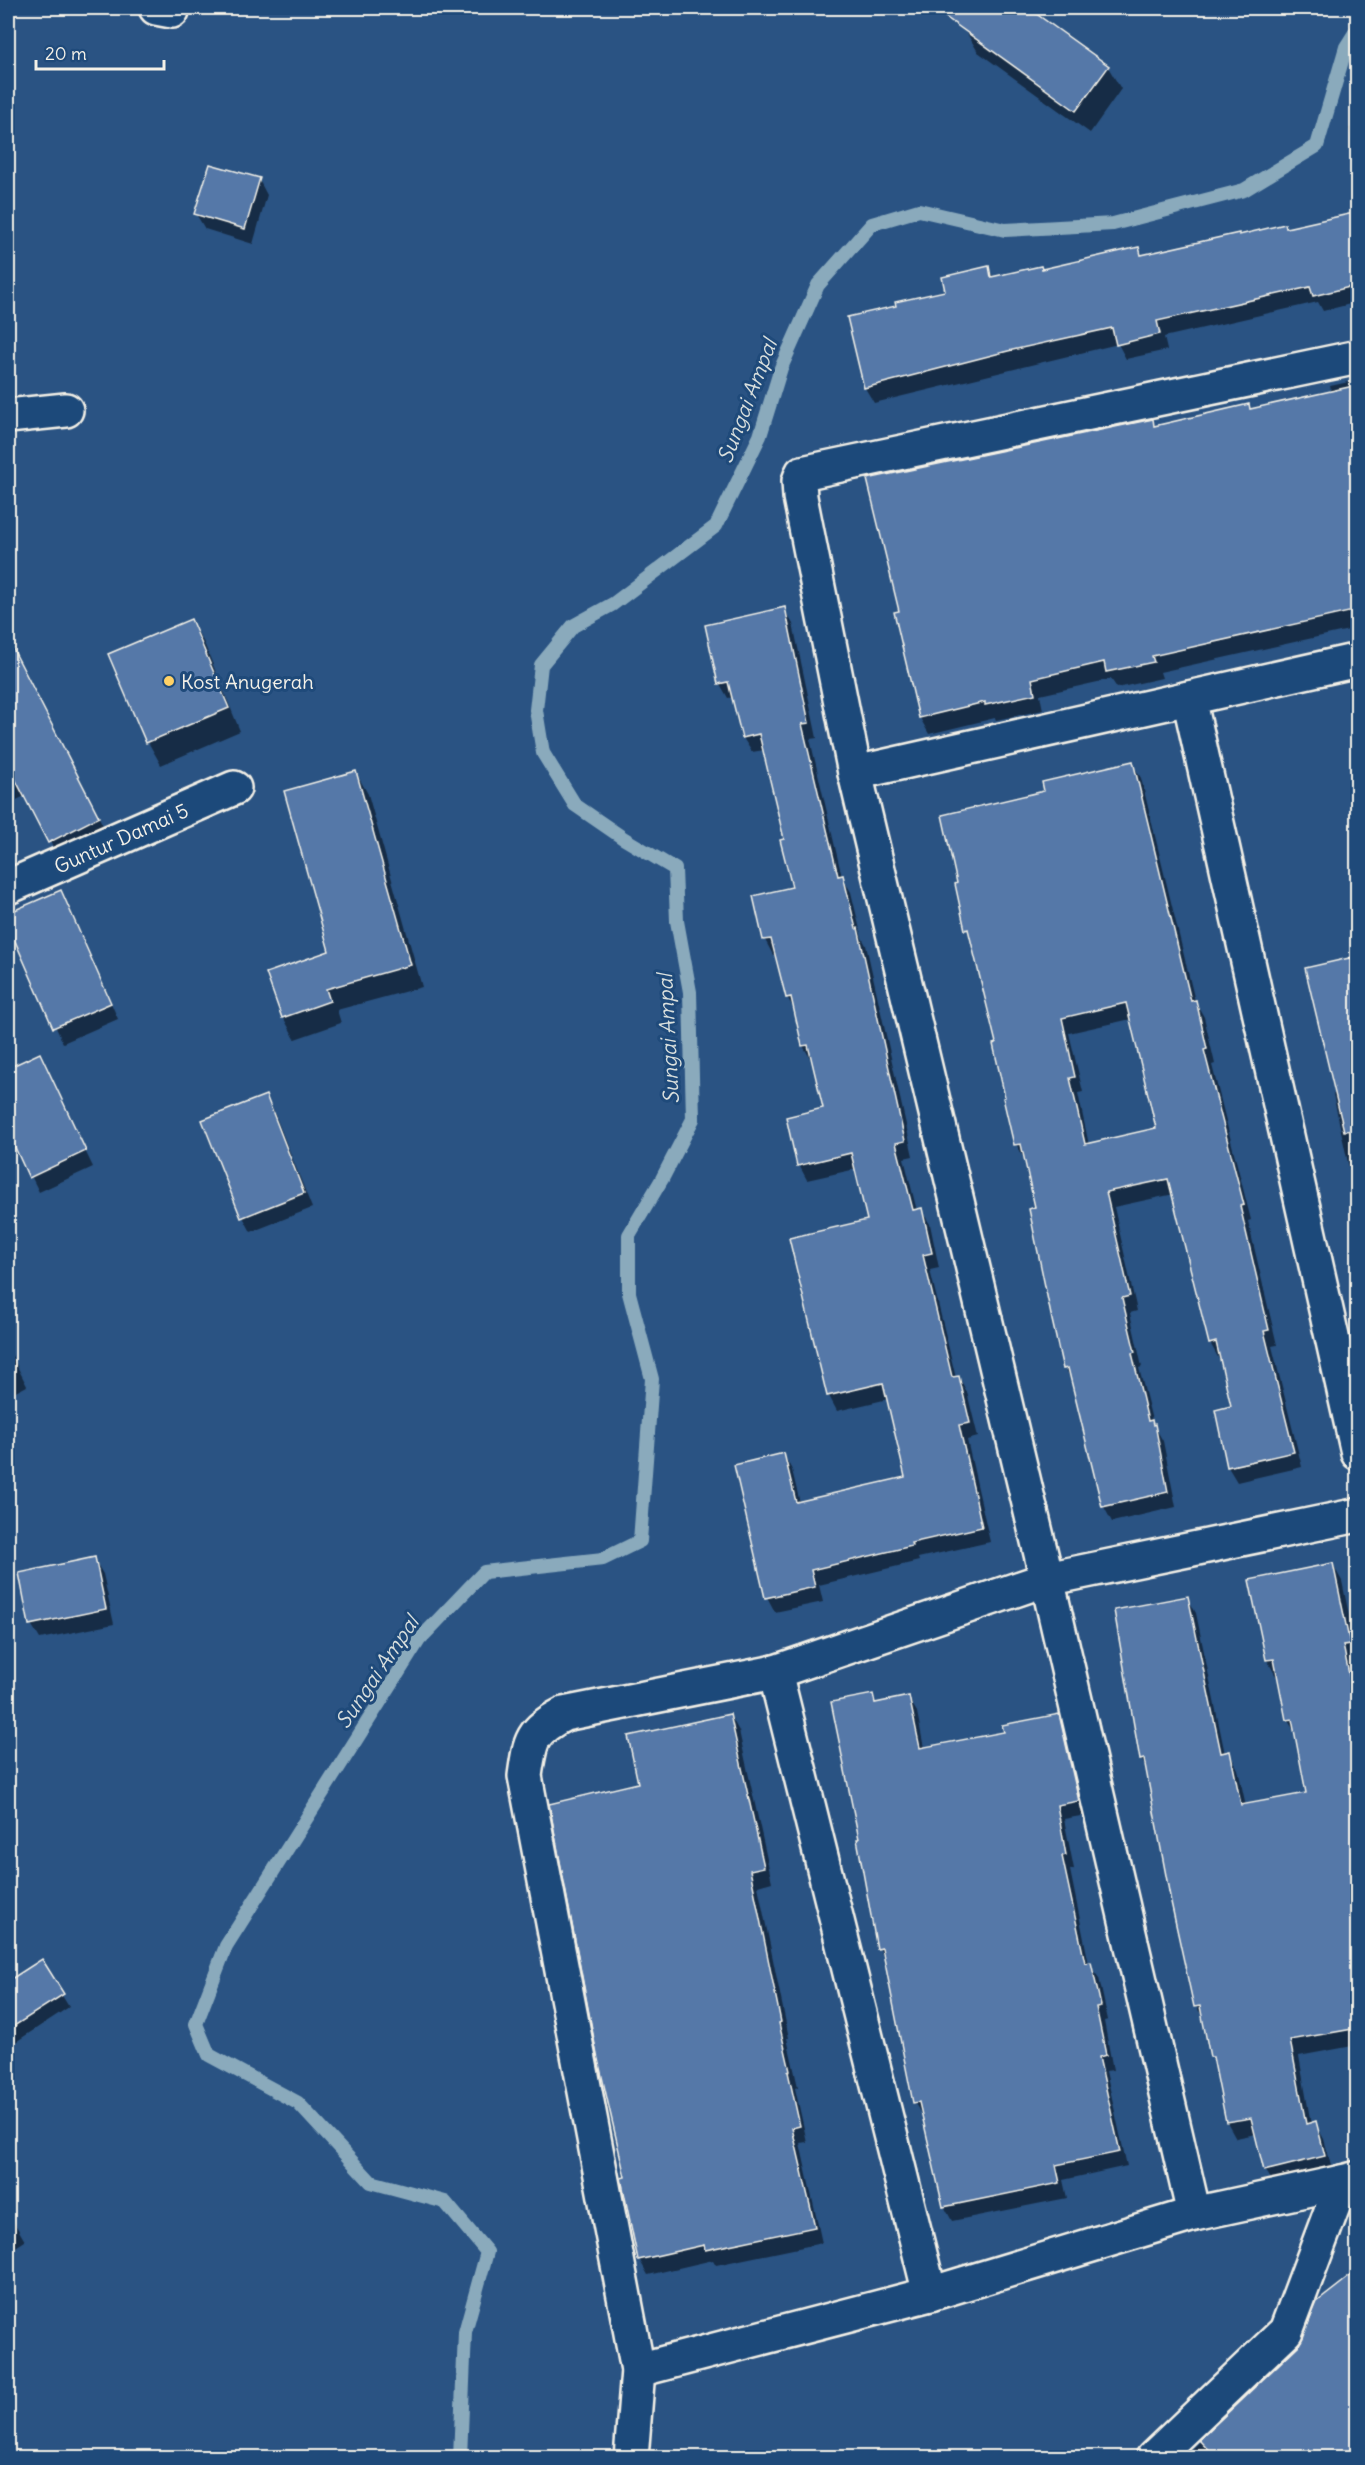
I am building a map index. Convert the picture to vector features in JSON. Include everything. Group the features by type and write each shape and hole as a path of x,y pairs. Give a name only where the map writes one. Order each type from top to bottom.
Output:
{"street":[{"path":"1194,2214 1047,1579 855,773 800,497 799,481 802,473 1358,357"},
{"path":"8,416 66,410"},
{"path":"855,773 1358,660"},
{"path":"1189,698 1358,1453"},
{"name":"Guntur Damai 5","path":"8,887 234,788"},
{"path":"631,2457 638,2370 525,1776 529,1747 543,1725 564,1714 775,1672 1047,1579 1358,1515"},
{"path":"775,1672 930,2294"},
{"path":"638,2370 930,2294 1194,2214 1350,2180"},
{"path":"1153,2457 1286,2331 1350,2180"}],"building":[{"path":"933,8 1028,8 1109,66 1076,111"},
{"path":"210,164 260,178 245,229 194,214"},
{"path":"1358,212 1358,285 1313,296 1310,287 1157,321 1160,334 1116,345 1112,328 1008,351 864,388 847,317 896,306 895,302 945,291 942,277 989,266 991,277 1041,266 1042,269 1139,247 1141,255 1239,233 1239,235 1285,224 1286,228"},
{"path":"1358,385 1358,610 1152,656 1154,662 1106,672 1104,662 1032,679 1035,694 985,705 985,702 919,718 894,612 899,611 867,479 1153,419 1154,426 1249,404 1250,409"},
{"path":"785,607 809,723 802,724 838,876 843,875 856,929 858,928 905,1141 896,1143 913,1210 922,1208 932,1253 923,1255 952,1377 959,1376 970,1423 959,1425 982,1527 811,1570 815,1587 765,1598 734,1465 784,1453 796,1502 905,1477 883,1383 827,1396 789,1238 867,1220 851,1153 797,1166 786,1117 823,1108 808,1045 802,1046 791,997 786,998 771,939 763,940 753,896 792,887 780,840 784,839 759,734 742,738 728,682 718,684 705,625"},
{"name":"Kost Anugerah","path":"191,619 229,708 146,743 108,654"},
{"path":"8,639 99,817 48,843 8,765"},
{"path":"1133,761 1191,1001 1196,1000 1207,1049 1204,1050 1244,1205 1240,1206 1269,1330 1264,1331 1294,1452 1227,1467 1215,1410 1231,1406 1216,1342 1209,1344 1168,1179 1106,1192 1130,1296 1122,1298 1135,1352 1132,1353 1148,1421 1152,1420 1153,1425 1155,1424 1168,1492 1102,1507 1068,1368 1063,1369 1029,1209 1035,1207 1021,1144 1014,1145 993,1044 996,1043 968,929 965,930 942,815 1044,791 1042,782","holes":["1126,1003 1156,1128 1085,1144 1070,1078 1075,1077 1062,1018"]},
{"path":"356,771 411,965 326,989 330,1001 282,1018 266,973 329,951 284,791"},
{"path":"61,890 111,1003 53,1028 8,925 8,913"},
{"path":"1358,956 1358,1130 1344,1131 1305,968"},
{"path":"40,1053 86,1151 29,1178 8,1132 8,1068"},
{"path":"266,1095 304,1193 241,1218 202,1120"},
{"path":"95,1557 106,1609 29,1625 19,1573"},
{"path":"1333,1563 1350,1644 1343,1645 1358,1718 1358,2028 1290,2040 1306,2124 1316,2121 1325,2156 1264,2171 1251,2118 1226,2122 1200,2006 1194,2007 1144,1759 1140,1760 1114,1610 1188,1596 1221,1753 1230,1751 1241,1805 1306,1793 1292,1719 1286,1720 1274,1659 1266,1660 1249,1580"},
{"path":"873,1694 875,1703 909,1696 920,1748 1004,1732 1002,1725 1059,1714 1079,1801 1057,1805 1066,1855 1062,1856 1085,1963 1091,1962 1101,2006 1096,2007 1106,2055 1099,2057 1120,2152 1056,2165 1060,2183 943,2207 919,2102 913,2103 882,1948 877,1949 857,1839 859,1839 831,1702"},
{"path":"730,1714 764,1867 750,1870 800,2126 792,2128 815,2227 705,2250 704,2245 638,2260 621,2178 625,2177 597,2055 549,1804 638,1783 628,1736"},
{"path":"42,1959 64,1994 8,2030 8,1981"},
{"path":"1358,2270 1358,2457 1215,2457 1199,2440 1299,2345 1317,2302"}],"waterway":[{"name":"Sungai Ampal","path":"460,2458 465,2332 487,2252 445,2202 371,2182 298,2103 209,2055 196,2024 226,1946 419,1640 484,1572 603,1559 640,1541 652,1379 629,1293 629,1235 662,1179 693,1119 690,992 677,921 675,869 623,838 575,805 543,753 536,710 541,665 573,626 613,604 716,526 760,436 781,368 818,285 872,224 919,210 1005,230 1113,224 1244,190 1317,146 1346,47 1358,28"}],"place":[{"name":"Kost Anugerah","path":"169,681"}]}
